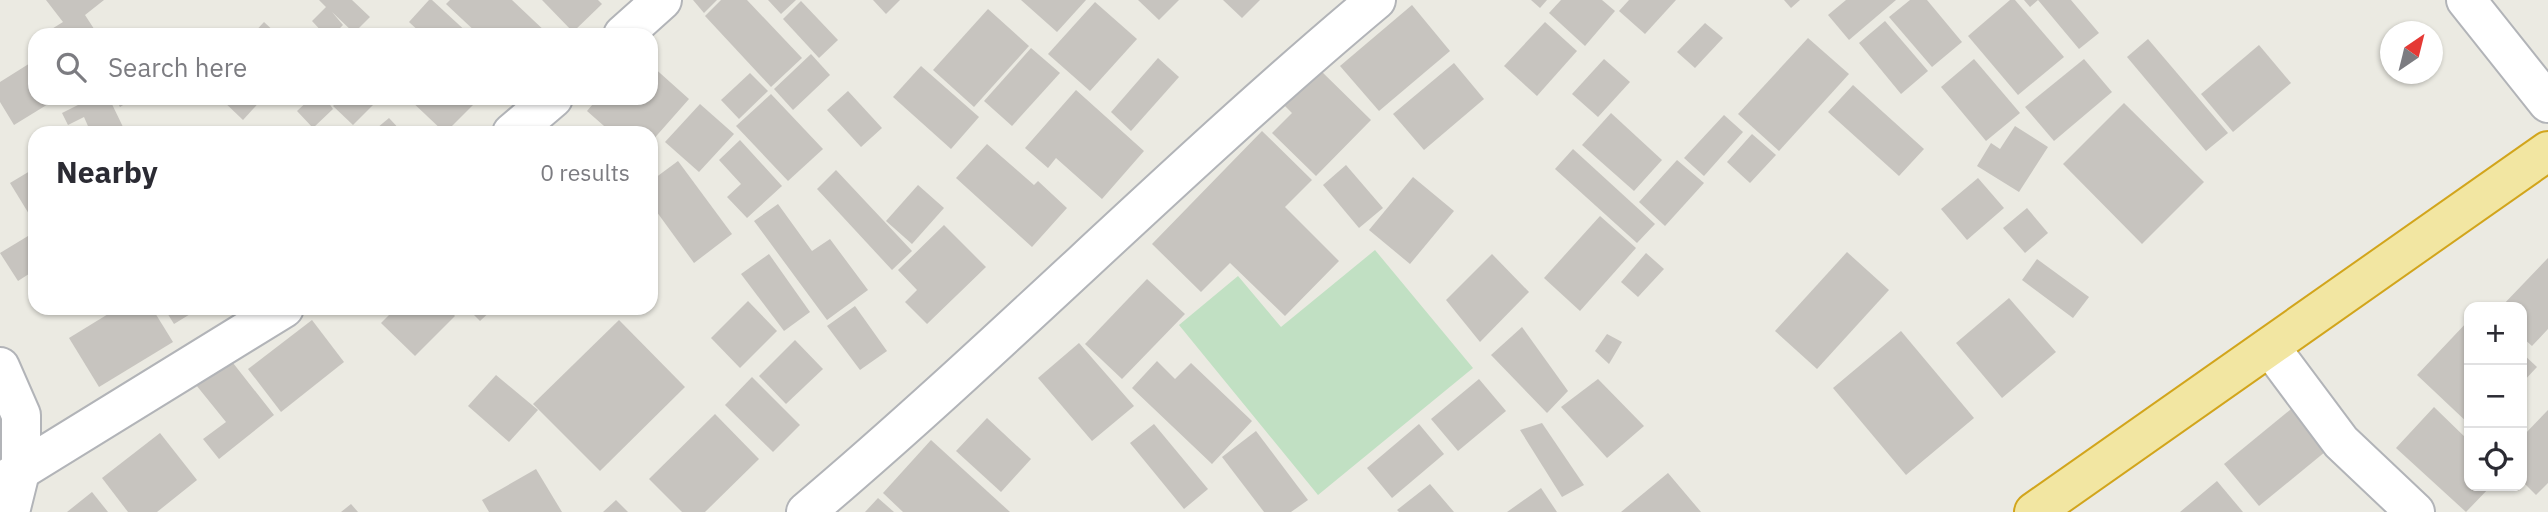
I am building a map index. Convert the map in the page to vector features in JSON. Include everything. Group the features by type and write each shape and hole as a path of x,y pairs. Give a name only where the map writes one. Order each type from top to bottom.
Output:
{"highway":[{"path":"2034,512 2548,151"}],"street":[{"path":"631,28 662,0"},
{"path":"806,512 1059,287 1266,92 1376,0"},
{"path":"2466,0 2548,103"},
{"path":"520,126 545,105"},
{"path":"11,475 273,315"},
{"path":"2270,347 2341,442 2415,512"},
{"path":"0,367 21,415 11,475 10,512"}],"green space":[{"path":"1375,250 1473,368 1318,495 1179,325 1238,276 1281,327"}],"building":[{"path":"46,0 104,0 85,15 93,28 53,28 63,22"},
{"path":"319,0 352,0 370,17 359,28 349,28 332,12 343,25 340,28 318,28 312,21 326,7"},
{"path":"432,0 462,28 415,28 409,22"},
{"path":"450,0 512,0 542,28 472,28 446,4"},
{"path":"542,0 598,0 602,4 577,28 569,28"},
{"path":"693,0 717,0 704,13"},
{"path":"721,0 747,0 802,58 771,87 705,16"},
{"path":"768,0 796,0 781,14"},
{"path":"873,0 900,0 886,14"},
{"path":"1021,0 1086,0 1057,32"},
{"path":"1138,0 1179,0 1159,20"},
{"path":"1223,0 1260,0 1242,18"},
{"path":"1531,0 1547,0 1540,8"},
{"path":"1561,0 1602,0 1615,11 1585,46 1549,13"},
{"path":"1629,0 1676,0 1645,34 1619,11"},
{"path":"1784,0 1800,0 1791,8"},
{"path":"1846,0 1896,0 1849,40 1828,15"},
{"path":"1910,0 1927,0 1962,42 1932,67 1889,17"},
{"path":"2010,0 2015,0 2064,57 2018,95 1968,36"},
{"path":"2024,0 2038,0 2030,7"},
{"path":"2038,0 2071,0 2099,33 2079,49"},
{"path":"801,1 838,40 819,58 783,19"},
{"path":"1095,2 1137,39 1090,91 1048,54"},
{"path":"1412,5 1450,51 1379,111 1340,66"},
{"path":"988,9 1029,46 974,107 933,70"},
{"path":"1885,21 1928,71 1901,94 1859,43"},
{"path":"264,22 270,28 258,28"},
{"path":"1545,22 1577,51 1537,96 1504,66"},
{"path":"1705,23 1723,38 1695,68 1677,52"},
{"path":"1808,38 1849,74 1779,151 1738,114"},
{"path":"2148,39 2228,133 2206,151 2127,57"},
{"path":"2259,45 2291,83 2233,132 2201,94"},
{"path":"1031,48 1060,73 1012,126 984,101"},
{"path":"811,54 830,75 793,110 774,89"},
{"path":"1158,58 1179,77 1131,131 1111,112"},
{"path":"1604,59 1630,82 1598,117 1572,94"},
{"path":"1974,59 2020,113 1986,141 1941,87"},
{"path":"2084,59 2112,92 2054,141 2025,107"},
{"path":"1454,63 1484,99 1424,150 1393,114"},
{"path":"28,64 28,105 47,105 14,125 0,102 0,82"},
{"path":"921,66 979,117 951,149 893,97"},
{"path":"1318,68 1371,120 1316,176 1272,133 1292,113 1283,104"},
{"path":"658,71 689,99 658,134 658,126 604,126 587,111 592,105 658,105"},
{"path":"750,73 768,91 739,119 721,100"},
{"path":"1853,85 1924,149 1899,176 1828,112"},
{"path":"1076,90 1144,151 1102,199 1056,158 1048,168 1025,148"},
{"path":"848,91 882,128 861,147 827,110"},
{"path":"771,94 823,149 788,181 736,126"},
{"path":"2124,103 2204,182 2142,244 2063,164"},
{"path":"700,104 734,134 699,172 665,142"},
{"path":"78,105 112,105 123,126 88,126 84,117 68,125 62,113"},
{"path":"227,105 257,105 243,120"},
{"path":"303,105 330,105 333,109 315,126 311,126 297,111"},
{"path":"334,105 373,105 353,125"},
{"path":"415,105 473,105 452,126 438,126"},
{"path":"1611,113 1662,160 1634,191 1582,145"},
{"path":"1724,115 1743,132 1704,176 1684,158"},
{"path":"389,118 396,126 379,126"},
{"path":"2015,126 2048,147 2019,192 1977,166 1991,143 2000,149"},
{"path":"1262,131 1312,180 1285,207 1339,261 1285,316 1230,263 1201,292 1152,244"},
{"path":"1752,134 1776,155 1750,183 1727,162"},
{"path":"740,140 782,186 747,218 727,197 741,184 719,160"},
{"path":"987,144 1034,185 1038,181 1067,208 1032,247 956,178"},
{"path":"1573,149 1655,224 1637,243 1555,169"},
{"path":"1677,160 1704,183 1665,226 1639,202"},
{"path":"678,161 732,234 694,263 658,214 658,176"},
{"path":"1346,165 1383,208 1359,228 1323,185"},
{"path":"836,170 912,251 892,270 817,189"},
{"path":"28,172 28,212 10,183"},
{"path":"1413,177 1454,211 1410,264 1369,230"},
{"path":"1978,178 2004,208 1967,240 1941,209"},
{"path":"918,185 944,208 912,244 886,221"},
{"path":"778,204 812,251 830,239 868,290 827,320 754,221"},
{"path":"2027,208 2048,233 2025,253 2003,228"},
{"path":"1600,216 1636,248 1580,311 1544,278"},
{"path":"944,225 986,267 927,324 905,302 917,290 898,270"},
{"path":"28,236 28,275 18,281 0,253"},
{"path":"1847,252 1889,290 1817,369 1775,331"},
{"path":"1646,253 1664,269 1638,297 1621,282"},
{"path":"769,254 810,312 784,331 741,274"},
{"path":"1492,254 1529,292 1480,342 1446,300"},
{"path":"2548,258 2548,329 2532,346 2527,342 2527,302 2506,302"},
{"path":"2037,259 2089,297 2073,318 2022,280"},
{"path":"1147,279 1185,314 1122,379 1085,344"},
{"path":"2009,298 2056,352 2002,398 1956,343"},
{"path":"748,301 777,331 740,368 711,338"},
{"path":"855,306 887,351 860,370 827,326"},
{"path":"107,315 156,315 173,342 99,387 69,338"},
{"path":"168,315 189,315 174,324"},
{"path":"389,315 455,316 415,356 381,323"},
{"path":"474,315 486,315 480,321"},
{"path":"312,320 344,362 281,412 248,369"},
{"path":"619,320 685,387 600,471 533,404"},
{"path":"2464,325 2464,419 2417,375"},
{"path":"1522,327 1568,391 1547,413 1491,355"},
{"path":"1901,331 1974,418 1906,475 1833,388"},
{"path":"1607,334 1622,342 1609,364 1595,351"},
{"path":"795,340 823,369 786,404 759,376"},
{"path":"1079,343 1134,406 1092,441 1038,378"},
{"path":"226,354 274,415 219,459 203,439 226,422 192,380"},
{"path":"2527,358 2537,367 2527,378"},
{"path":"1157,361 1175,379 1191,363 1252,421 1212,464 1132,388"},
{"path":"496,375 538,410 509,442 468,406"},
{"path":"752,377 800,425 773,452 725,405"},
{"path":"1479,379 1506,411 1458,451 1431,419"},
{"path":"1598,379 1644,426 1607,458 1561,407"},
{"path":"2296,405 2331,447 2259,506 2224,464"},
{"path":"2434,407 2464,436 2464,491 2486,491 2466,512 2396,448"},
{"path":"2548,410 2548,483 2536,495 2527,486 2527,432"},
{"path":"715,414 759,459 705,512 682,512 649,479"},
{"path":"987,418 1031,459 1001,492 956,451"},
{"path":"1542,423 1584,485 1562,497 1520,430"},
{"path":"1154,424 1208,489 1184,509 1130,443"},
{"path":"1419,424 1444,454 1392,498 1367,468"},
{"path":"1256,431 1308,500 1291,512 1264,512 1222,457"},
{"path":"160,433 197,480 157,512 128,512 102,478"},
{"path":"931,440 1010,512 903,512 883,493"},
{"path":"536,469 562,512 489,512 482,500"},
{"path":"1668,473 1701,512 1621,512"},
{"path":"2217,481 2243,512 2180,512"},
{"path":"1430,484 1454,512 1397,510"},
{"path":"1541,488 1557,512 1507,512"},
{"path":"92,492 108,512 67,512"},
{"path":"878,498 894,512 865,512"},
{"path":"616,500 628,512 603,512"},
{"path":"351,504 358,512 341,512"}]}
